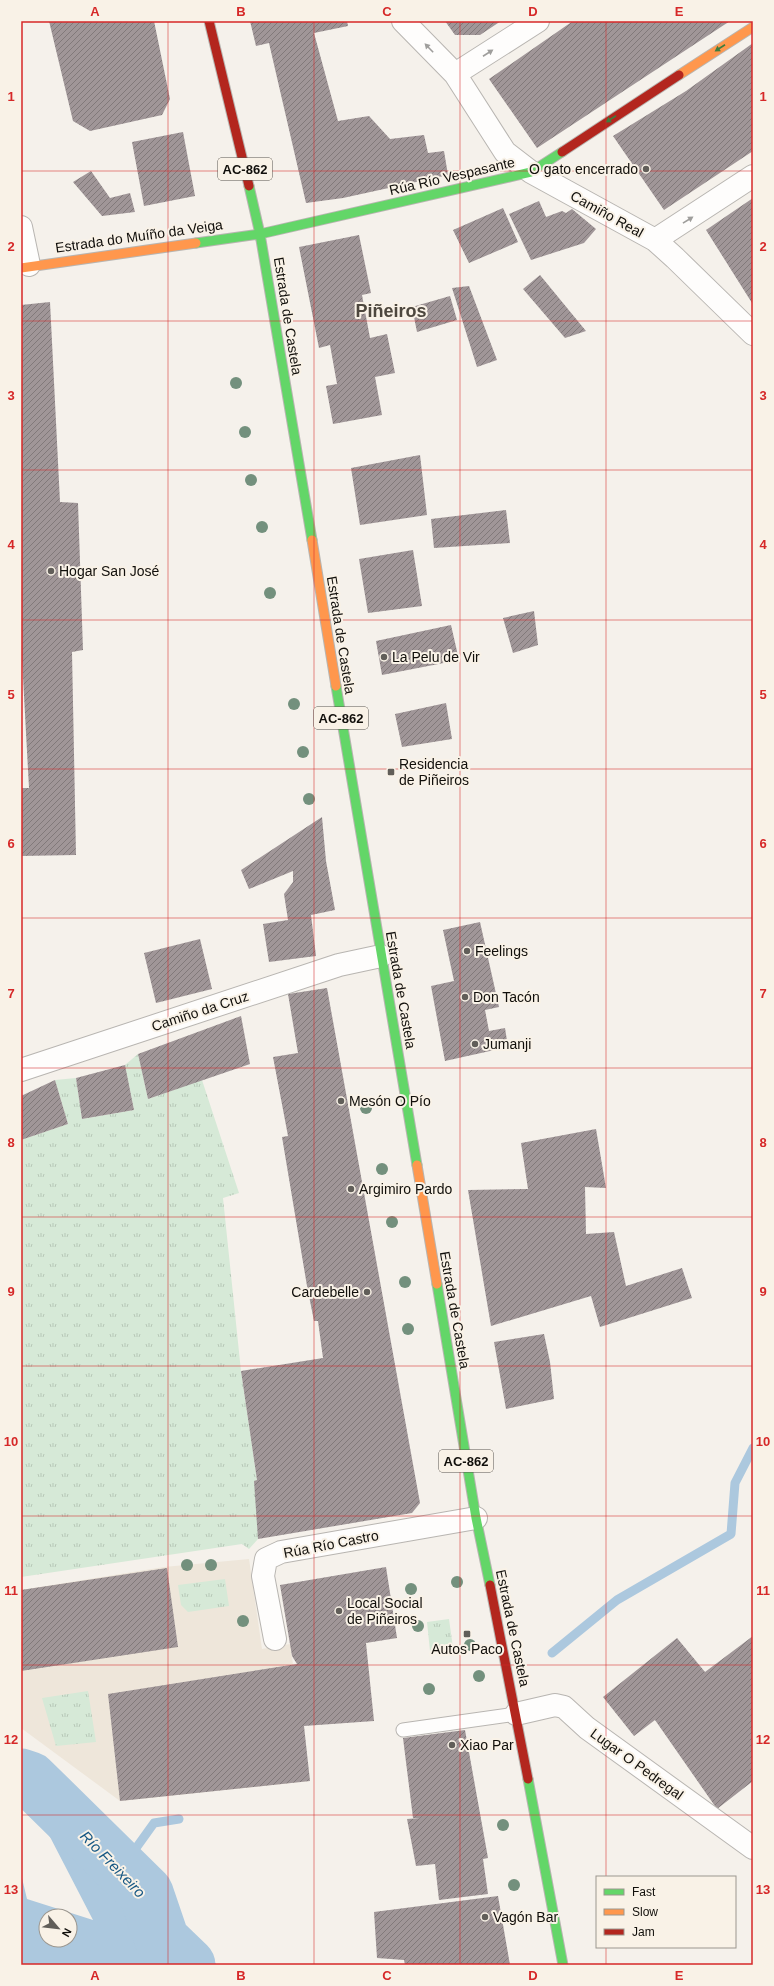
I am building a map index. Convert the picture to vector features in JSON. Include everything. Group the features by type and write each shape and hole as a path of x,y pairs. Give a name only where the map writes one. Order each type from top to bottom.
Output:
{"main road":[{"name":"Estrada de Castela","path":"209,21 260,234 476,1518 516,1714 562,1965"},
{"name":"Rúa Río Vespasante","path":"260,234 531,172 753,27"},
{"name":"Estrada do Muíño da Veiga","path":"25,266 260,234"}],"street":[{"name":"Camiño Real","path":"403,21 455,74 504,152 531,172 655,240 749,322"},
{"path":"455,74 538,21"},
{"path":"655,240 753,176"},
{"path":"21,227 25,266"},
{"name":"Camiño da Cruz","path":"21,1070 338,965 381,956"},
{"name":"Rúa Río Castro","path":"275,1639 263,1576 266,1559 281,1552 476,1518"},
{"name":"Lugar O Pedregal","path":"516,1714 555,1705 564,1707 587,1728 753,1848"}],"lane":[{"path":"402,1730 516,1714"}],"shaded area":[{"path":"249,1559 262,1649 290,1644 310,1781 120,1801 21,1728 21,1590 164,1567"}],"green space":[{"path":"138,1054 148,1099 202,1080 239,1193 223,1198 241,1371 257,1480 258,1539 249,1549 242,1544 21,1577 21,1140 68,1124 55,1080 76,1078 82,1119 134,1110 125,1065"},
{"path":"225,1579 229,1606 188,1612 181,1605 178,1585"},
{"path":"449,1619 453,1648 430,1651 427,1622"},
{"path":"88,1691 96,1742 56,1746 42,1698"}],"water":[{"path":"53,1790 88,1823 217,1965 21,1965 21,1874 27,1899 55,1908 38,1908 38,1948 78,1948 78,1915 93,1920 34,1806"}],"building":[{"path":"49,21 154,21 170,99 162,115 90,131 73,121"},
{"path":"250,21 347,21 348,26 314,33 338,121 369,116 390,139 424,135 428,153 444,151 448,175 343,198 306,203 269,43 256,46"},
{"path":"445,21 501,21 480,35 455,35"},
{"path":"573,21 730,21 537,148 489,79"},
{"path":"753,43 753,151 664,210 613,136 686,91"},
{"path":"183,132 195,196 144,206 132,142"},
{"path":"91,171 110,198 130,193 135,212 102,216 73,182"},
{"path":"753,198 753,302 752,303 706,230"},
{"path":"539,201 546,217 562,211 566,213 572,209 596,229 584,243 531,260 509,214"},
{"path":"503,208 518,242 469,263 453,230"},
{"path":"359,235 371,293 362,295 370,338 387,334 395,373 375,377 382,415 333,424 326,386 337,384 330,345 319,348 299,247"},
{"path":"540,275 586,331 565,338 523,289"},
{"path":"469,286 497,360 477,367 452,288"},
{"path":"450,296 457,320 417,332 412,307"},
{"name":"Hogar San José","path":"50,302 60,502 78,503 83,650 72,652 76,855 21,856 21,788 29,788 21,640 21,305"},
{"path":"420,455 427,515 360,525 351,468"},
{"path":"506,510 510,543 434,548 431,519"},
{"path":"413,550 422,606 368,613 359,559"},
{"path":"534,611 538,645 513,653 503,618"},
{"path":"451,625 459,660 382,675 376,641"},
{"path":"446,703 452,739 402,747 395,714"},
{"path":"322,817 326,861 335,910 311,915 316,956 269,962 263,924 288,920 284,894 293,882 293,871 249,889 241,870"},
{"path":"480,922 499,1007 485,1010 489,1031 505,1028 508,1047 445,1061 431,986 454,981 443,930"},
{"path":"200,939 212,989 156,1003 144,953"},
{"path":"327,988 420,1503 412,1513 258,1539 254,1481 257,1480 241,1371 323,1358 318,1321 314,1321 307,1286 282,1137 288,1136 273,1057 298,1053 288,994"},
{"path":"241,1016 250,1064 148,1099 138,1054"},
{"path":"125,1065 134,1110 82,1119 76,1078"},
{"path":"55,1080 68,1124 21,1140 21,1096"},
{"path":"596,1129 606,1188 585,1187 586,1234 614,1232 626,1286 682,1268 692,1298 600,1327 591,1296 491,1326 468,1190 528,1189 521,1143"},
{"path":"544,1334 550,1362 554,1399 506,1409 494,1342"},
{"path":"386,1567 397,1638 366,1643 374,1721 304,1726 310,1781 120,1801 108,1694 297,1664 292,1656 280,1585"},
{"path":"167,1568 178,1647 21,1671 21,1590"},
{"path":"753,1636 753,1781 717,1809 655,1720 634,1736 603,1697 677,1638 705,1672"},
{"path":"465,1730 488,1858 483,1859 488,1894 439,1900 435,1864 416,1866 407,1819 420,1818 413,1818 403,1738"},
{"path":"498,1896 510,1965 405,1965 404,1960 377,1958 374,1912"}],"waterway":[{"path":"552,1653 617,1600 731,1534 735,1483 753,1448"},
{"name":"Río Freixeiro","path":"21,1776 30,1779 146,1893 162,1940 188,1965"},
{"path":"121,1869 154,1823 179,1819"}],"traffic: fast":[{"path":"196,243 260,234 531,172 562,152"},
{"path":"249,186 260,234 312,540"},
{"path":"336,686 417,1165"},
{"path":"437,1284 476,1518 490,1585"},
{"path":"528,1779 563,1965"}],"traffic: slow":[{"path":"679,75 753,27"},
{"path":"21,268 196,243"},
{"path":"312,540 336,686"},
{"path":"417,1165 437,1284"}],"traffic: jam":[{"path":"209,21 249,186"},
{"path":"562,152 679,75"},
{"path":"490,1585 528,1779"}],"place":[{"name":"O gato encerrado","path":"646,169"},
{"name":"Hogar San José","path":"51,571"},
{"name":"La Pelu de Vir","path":"384,657"},
{"name":"Residencia de Piñeiros","path":"391,772"},
{"name":"Feelings","path":"467,951"},
{"name":"Don Tacón","path":"465,997"},
{"name":"Jumanji","path":"475,1044"},
{"name":"Mesón O Pío","path":"341,1101"},
{"name":"Argimiro Pardo","path":"351,1189"},
{"name":"Cardebelle","path":"367,1292"},
{"name":"Local Social de Piñeiros","path":"339,1611"},
{"name":"Autos Paco","path":"467,1634"},
{"name":"Xiao Par","path":"452,1745"},
{"name":"Vagón Bar","path":"485,1917"}],"district":[{"name":"Piñeiros","path":"391,311"}]}
